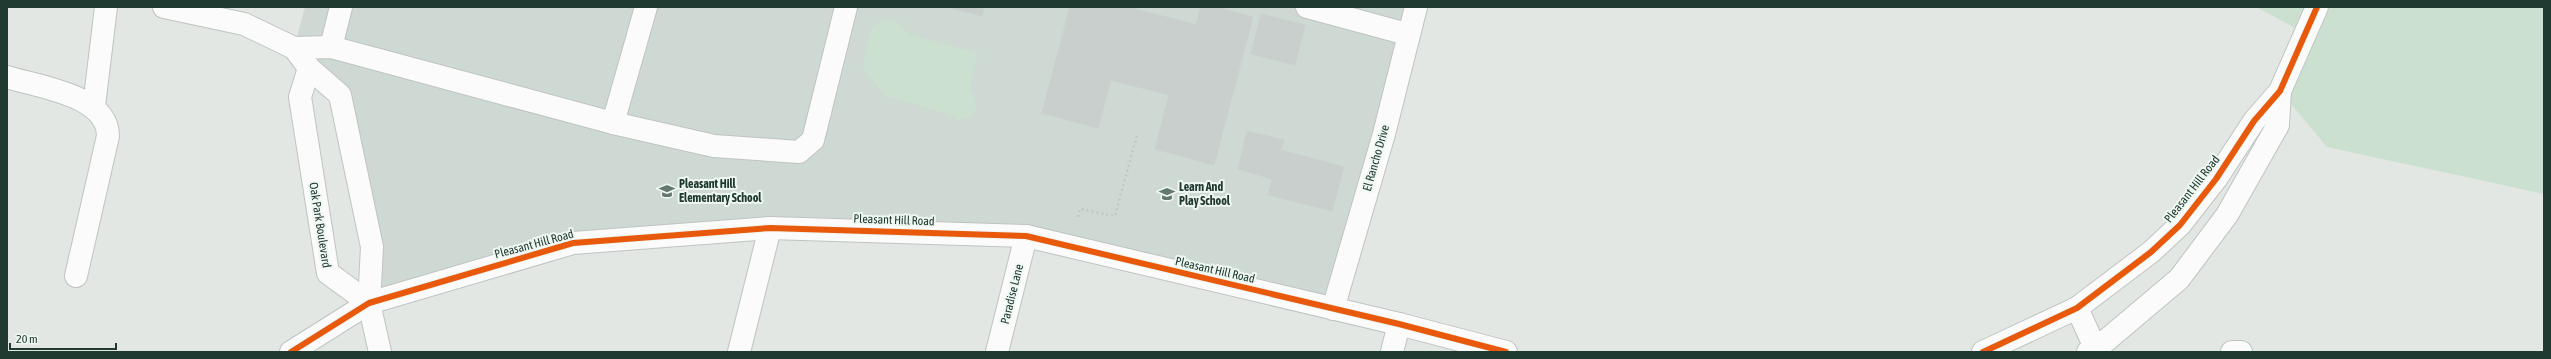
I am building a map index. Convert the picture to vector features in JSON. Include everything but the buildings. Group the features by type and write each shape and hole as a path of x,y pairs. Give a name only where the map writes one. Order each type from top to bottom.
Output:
{"street":[{"path":"94,106 106,7"},
{"path":"164,7 244,24 294,48 331,47 613,123 714,146 800,152 813,140 846,7"},
{"path":"331,47 341,7"},
{"path":"613,123 646,7"},
{"path":"1307,7 1407,34"},
{"name":"El Rancho Drive","path":"1333,309 1384,134 1407,34 1416,7"},
{"name":"Pleasant Hill Road","path":"1983,352 2077,308 2152,252 2180,225 2216,179 2254,121 2280,91 2317,7"},
{"path":"294,48 309,68 340,95 372,246 369,303 380,352"},
{"name":"Oak Park Boulevard","path":"309,68 300,97 328,273 369,303"},
{"path":"7,77 79,99 94,106 103,115 108,125 108,136 76,276"},
{"name":"Pleasant Hill Road","path":"2093,351 2179,279 2227,215 2278,125 2280,91"},
{"path":"739,352 770,228"},
{"name":"Pleasant Hill Road","path":"291,352 369,303 573,243 770,228 1026,236 1399,324 1506,352"},
{"name":"Paradise Lane","path":"998,352 1026,236"},
{"path":"2077,308 2093,351"},
{"path":"1392,352 1399,324"},
{"path":"2232,352 2241,352"}],"path":[{"path":"1073,247 1080,209 1115,216 1137,134"}],"shaded area":[{"path":"305,7 1399,7 1415,11 1325,303 977,234 573,243 369,303 340,96 294,48"}],"green space":[{"path":"2256,7 2544,7 2544,194 2327,147 2280,91 2305,33"},
{"path":"885,19 899,23 910,35 978,53 969,90 976,101 974,114 959,120 945,113 884,95 862,66 872,27"}],"cycle path":[{"path":"1983,352 2077,308 2151,252 2180,225 2216,179 2254,121 2280,91 2317,7"},
{"path":"291,352 369,303 573,243 770,228 1026,236 1399,324 1506,352"}],"place":[{"name":"Pleasant Hill Elementary School","path":"667,191"},
{"name":"Learn And Play School","path":"1167,194"}]}
